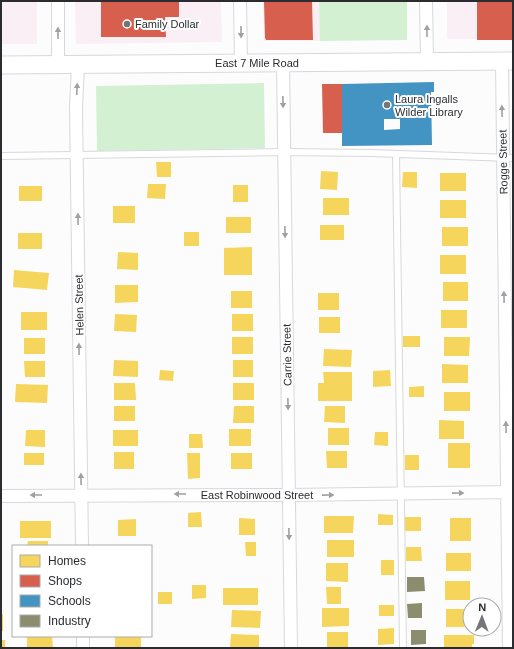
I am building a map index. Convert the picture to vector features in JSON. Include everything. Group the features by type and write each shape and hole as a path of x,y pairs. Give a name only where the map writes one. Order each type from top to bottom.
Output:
{"street":[{"path":"58,1 58,64"},
{"path":"240,1 241,63"},
{"path":"426,1 427,61"},
{"name":"East 7 Mile Road","path":"1,65 507,61"},
{"name":"Rogge Street","path":"507,61 511,614 509,648"},
{"name":"Carrie Street","path":"283,63 291,648"},
{"name":"Helen Street","path":"78,64 77,154 82,545"},
{"name":"East Robinwood Street","path":"1,496 289,495 510,492"},
{"path":"83,637 83,648"}],"lane":[{"path":"1,156 284,152 508,158"},
{"path":"396,154 403,648"}],"shaded area":[{"path":"1,1 37,1 37,44 1,44"},
{"path":"75,1 221,1 222,42 76,44"},
{"path":"263,1 319,1 320,41 264,41"},
{"path":"447,1 513,1 513,39 447,39"}],"green space":[{"path":"319,1 407,1 407,40 320,41"},
{"path":"264,83 265,148 97,151 96,86"}],"building: Homes":[{"path":"156,162 171,162 171,177 157,177"},
{"path":"321,171 338,172 337,190 320,189"},
{"path":"403,172 417,172 417,188 402,187"},
{"path":"440,173 466,173 466,191 440,191"},
{"path":"148,184 166,184 165,199 147,198"},
{"path":"233,185 248,185 248,202 233,202"},
{"path":"19,186 42,186 42,201 19,201"},
{"path":"323,198 349,198 349,215 323,215"},
{"path":"440,200 466,200 466,218 440,218"},
{"path":"113,206 135,206 135,223 113,223"},
{"path":"226,217 251,217 251,233 226,233"},
{"path":"320,225 344,225 344,240 320,240"},
{"path":"442,227 468,227 468,246 442,246"},
{"path":"184,232 199,232 199,246 184,246"},
{"path":"18,233 42,233 42,249 18,249"},
{"path":"252,247 252,275 224,275 224,248"},
{"path":"118,252 138,253 138,270 117,269"},
{"path":"440,255 466,255 466,274 440,274"},
{"path":"14,270 49,273 47,290 13,287"},
{"path":"443,282 468,282 468,301 443,301"},
{"path":"115,285 138,285 138,302 115,303"},
{"path":"231,291 252,291 252,308 231,308"},
{"path":"318,293 339,293 339,310 318,310"},
{"path":"441,310 467,310 467,328 441,328"},
{"path":"21,312 47,312 47,330 21,330"},
{"path":"115,314 137,315 136,332 114,331"},
{"path":"232,314 253,314 253,331 232,331"},
{"path":"319,317 340,317 340,333 319,333"},
{"path":"403,336 420,336 420,347 403,347"},
{"path":"232,337 253,337 253,354 232,354"},
{"path":"444,337 470,337 469,356 444,356"},
{"path":"24,338 45,338 45,354 24,354"},
{"path":"324,349 352,350 351,367 323,366"},
{"path":"114,360 138,361 138,377 113,376"},
{"path":"233,360 253,360 253,377 233,377"},
{"path":"24,361 45,361 45,377 25,377"},
{"path":"442,364 468,365 468,383 442,383"},
{"path":"160,370 174,371 173,381 159,380"},
{"path":"390,370 391,386 373,387 373,371"},
{"path":"323,372 352,372 352,401 318,401 318,383 324,383"},
{"path":"114,383 135,383 136,400 114,400"},
{"path":"233,383 254,383 254,400 233,400"},
{"path":"16,384 48,385 47,403 15,402"},
{"path":"424,386 424,397 409,397 409,387"},
{"path":"444,392 470,392 470,411 444,411"},
{"path":"114,406 135,406 135,421 114,421"},
{"path":"234,406 254,406 254,423 233,423"},
{"path":"325,406 345,406 345,423 324,422"},
{"path":"439,420 464,421 464,439 439,439"},
{"path":"328,428 349,428 349,445 328,445"},
{"path":"229,429 251,429 251,446 229,446"},
{"path":"26,430 45,430 45,447 25,446"},
{"path":"113,430 138,430 138,446 113,446"},
{"path":"375,432 388,432 388,446 374,445"},
{"path":"189,434 202,434 203,448 189,448"},
{"path":"448,443 470,443 470,468 448,468"},
{"path":"326,451 347,451 347,468 327,468"},
{"path":"114,452 134,452 134,469 114,469"},
{"path":"24,453 44,453 44,465 24,465"},
{"path":"187,453 200,453 200,478 188,479"},
{"path":"231,453 252,453 252,469 231,469"},
{"path":"405,455 419,455 419,470 405,470"},
{"path":"201,512 202,527 188,527 188,513"},
{"path":"378,514 393,515 393,525 378,525"},
{"path":"324,516 354,516 353,533 324,533"},
{"path":"405,517 421,517 421,531 404,531"},
{"path":"239,518 255,519 255,535 239,535"},
{"path":"450,518 471,518 471,541 450,541"},
{"path":"136,519 136,536 118,536 118,520"},
{"path":"20,521 51,521 51,538 20,538"},
{"path":"327,540 354,540 354,557 327,557"},
{"path":"28,541 48,541 48,545 27,545"},
{"path":"245,542 256,542 256,556 246,556"},
{"path":"406,547 421,547 422,561 406,561"},
{"path":"446,553 471,553 471,571 446,571"},
{"path":"381,560 394,560 394,575 381,575"},
{"path":"326,563 348,563 348,582 326,581"},
{"path":"445,581 470,581 470,597 462,597 462,600 445,600"},
{"path":"192,585 206,585 206,598 192,599"},
{"path":"326,587 341,587 341,604 327,604"},
{"path":"223,588 258,588 258,605 223,605"},
{"path":"158,592 172,592 172,604 158,604"},
{"path":"379,605 394,605 394,616 379,616"},
{"path":"322,608 349,608 349,626 322,627"},
{"path":"446,609 462,609 462,627 446,627"},
{"path":"232,610 261,611 260,628 231,627"},
{"path":"1,614 3,614 3,631 1,631"},
{"path":"394,628 394,644 378,645 378,629"},
{"path":"327,632 348,632 348,648 327,648"},
{"path":"231,634 259,635 259,648 230,648"},
{"path":"444,635 474,637 474,644 472,644 472,648 444,648"},
{"path":"27,637 52,637 53,648 27,648"},
{"path":"115,637 141,637 141,648 115,648"},
{"path":"1,640 5,640 5,648 1,648"}],"building: Shops":[{"path":"101,1 179,1 179,17 165,17 166,37 101,37"},
{"path":"264,1 312,1 313,40 266,40"},
{"path":"477,1 513,1 513,40 477,40"},
{"path":"322,84 342,84 342,133 323,133"}],"building: Schools":[{"name":"Laura Ingalls Wilder Library","path":"434,82 434,92 431,92 432,145 342,146 342,84","holes":["384,119 400,119 400,129 384,130"]}],"building: Industry":[{"path":"407,577 424,577 425,591 407,592"},
{"path":"422,603 422,618 408,618 407,604"},
{"path":"411,630 426,630 426,644 411,645"}],"place":[{"name":"Family Dollar","path":"127,24"},
{"name":"Laura Ingalls Wilder Library","path":"387,105"}]}
